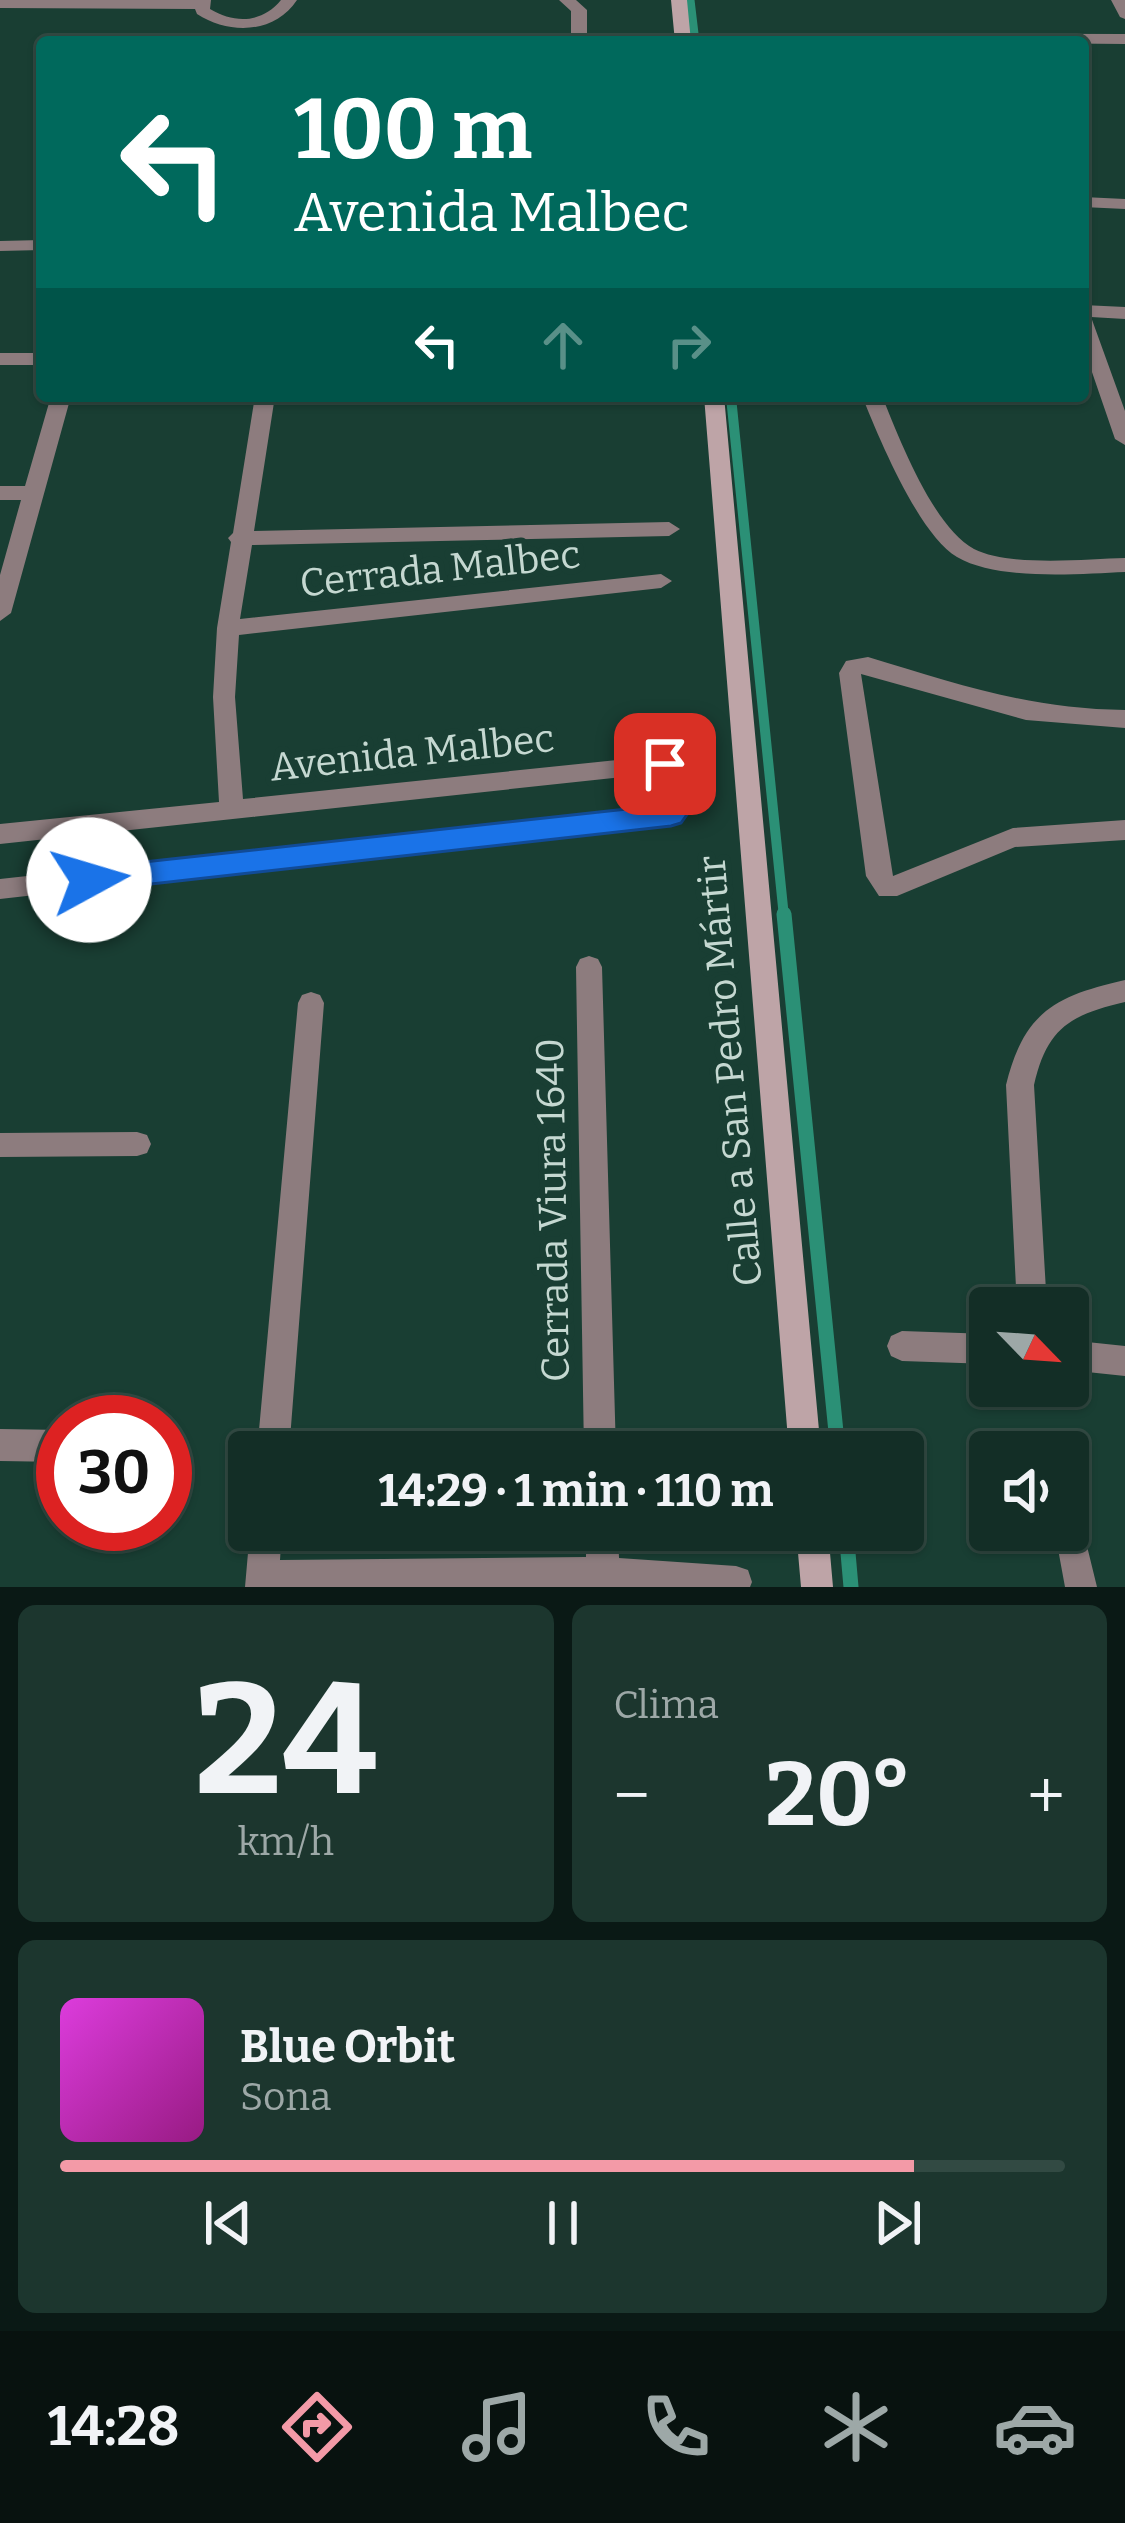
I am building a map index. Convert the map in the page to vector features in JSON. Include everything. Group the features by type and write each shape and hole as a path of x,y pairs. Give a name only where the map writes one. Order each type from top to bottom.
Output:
{"main road":[{"path":"679,0 682,36"},
{"name":"Calle a San Pedro Mártir","path":"715,402 803,1431"},
{"path":"814,1551 817,1587"}],"street":[{"path":"1,6 202,2 211,18 242,24 277,16 289,0"},
{"path":"567,0 579,10 579,36"},
{"path":"1119,0 1125,14"},
{"path":"801,35 843,36"},
{"path":"1089,39 1125,39"},
{"path":"1089,202 1125,204"},
{"path":"0,246 36,245"},
{"path":"1089,315 1125,314"},
{"path":"1089,333 1125,439"},
{"path":"0,359 36,359"},
{"path":"0,613 60,402"},
{"path":"232,812 224,697 228,628 264,402"},
{"path":"874,402 891,447 952,542 965,553 1125,565"},
{"path":"0,493 34,493"},
{"name":"Cerrada Malbec","path":"239,538 669,529"},
{"name":"Cerrada Malbec","path":"228,628 661,581"},
{"path":"1125,719 1033,713 974,702 868,665 854,667 850,673 878,876 888,889 903,887 1013,838 1125,830"},
{"name":"Avenida Malbec","path":"0,834 665,764 691,789 671,815 0,890"},
{"name":"Cerrada Viura 1640","path":"590,967 600,1431"},
{"path":"1031,1287 1020,1084 1025,1054 1040,1026 1069,1008 1125,991"},
{"path":"275,1431 311,1003"},
{"path":"0,1145 137,1144"},
{"path":"902,1346 969,1348"},
{"path":"1089,1357 1125,1361"},
{"path":"0,1444 36,1445"},
{"path":"264,1551 261,1582 602,1573 736,1582"},
{"path":"602,1551 602,1573"},
{"path":"1074,1551 1081,1587"}],"waterway":[{"path":"690,0 694,36"},
{"path":"732,402 784,917"},
{"path":"784,914 836,1431"},
{"path":"848,1551 851,1587"}],"route":[{"path":"89,880 671,815 691,789 665,764"}]}
